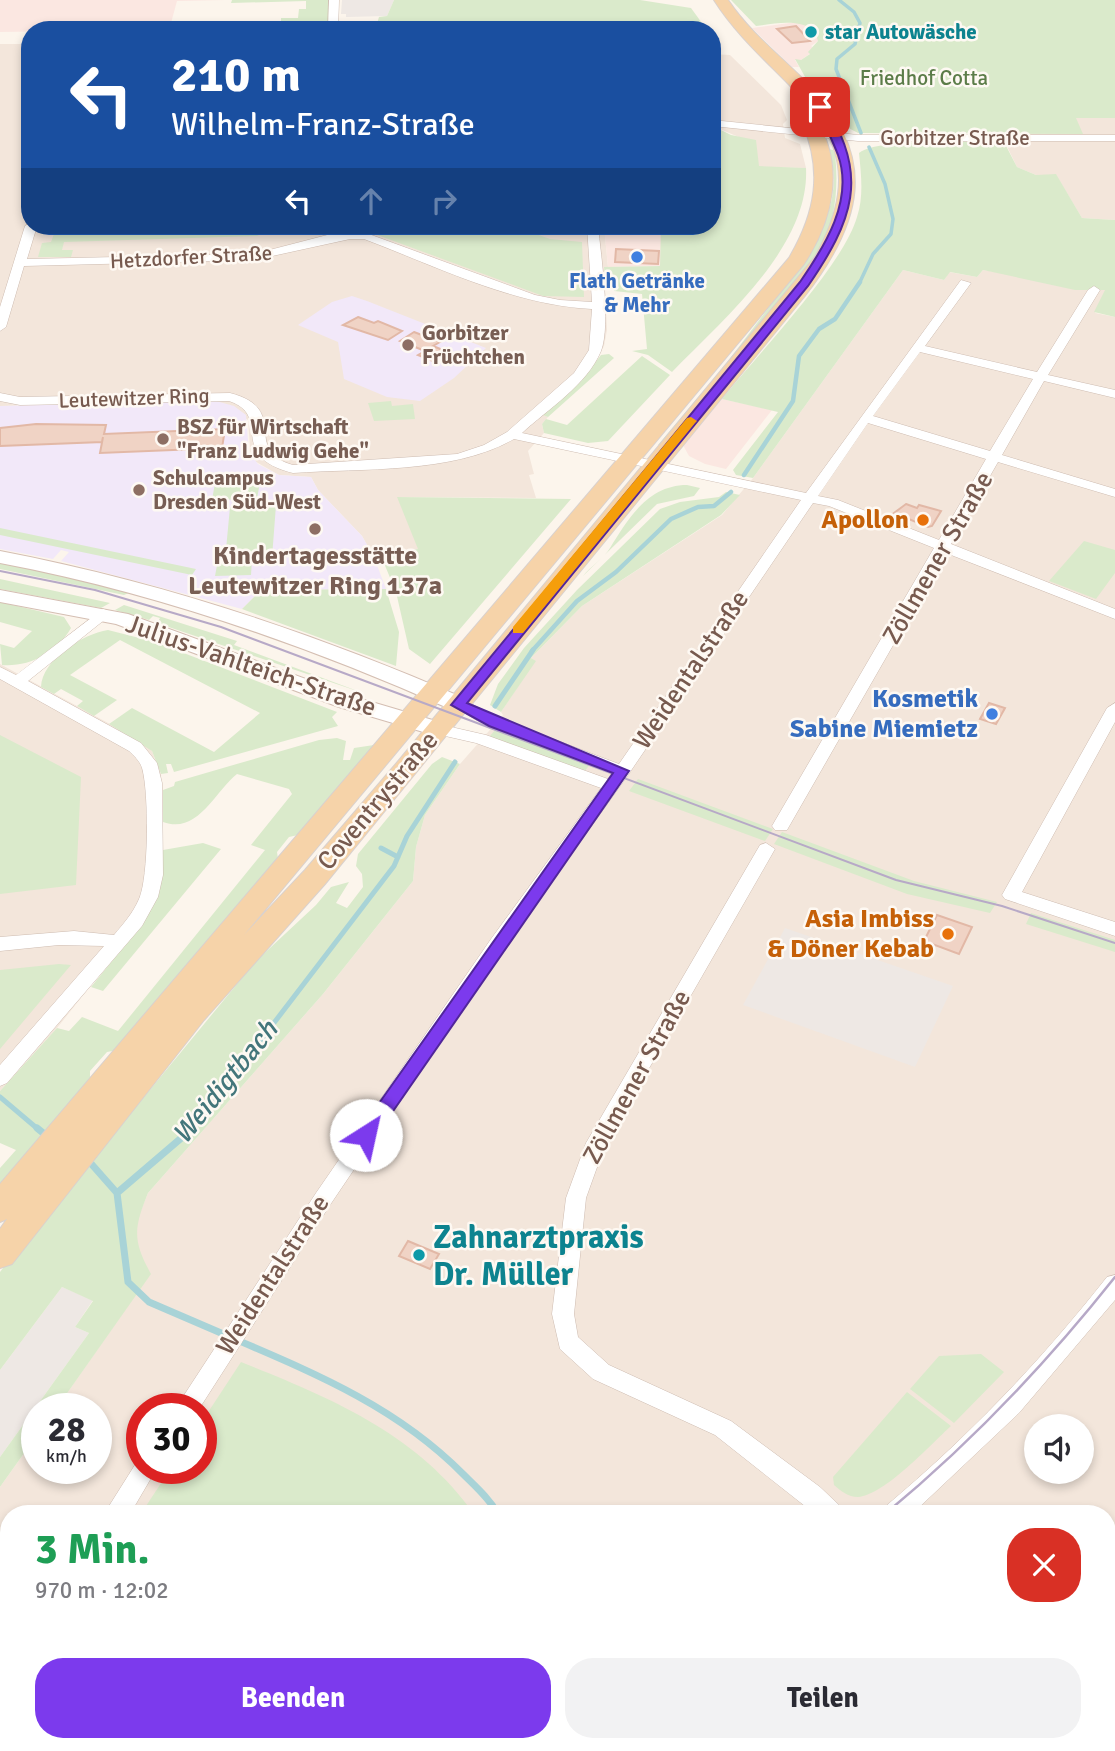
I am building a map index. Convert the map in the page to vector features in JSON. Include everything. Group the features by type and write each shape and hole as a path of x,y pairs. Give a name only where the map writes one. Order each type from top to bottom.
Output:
{"main road":[{"name":"Coventrystraße","path":"703,0 720,21"},
{"name":"Coventrystraße","path":"0,1254 52,1165 408,720 782,279 810,241 823,208 827,181 827,136 815,101 735,21 721,0"},
{"name":"Coventrystraße","path":"80,1131 311,881 804,284 832,243 847,196 846,163 793,97 721,22"},
{"name":"Julius-Vahlteich-Straße","path":"0,557 115,581 258,626 431,692 458,705"},
{"path":"103,614 129,599 160,595"},
{"name":"Julius-Vahlteich-Straße","path":"0,596 103,614 215,652 347,702 438,729"},
{"name":"Coventrystraße","path":"0,1208 52,1165"}],"street":[{"path":"333,21 334,0"},
{"name":"Gorbitzer Straße","path":"721,124 827,136 1115,138"},
{"path":"0,327 28,235"},
{"name":"Leutewitzer Ring","path":"0,397 20,401 230,397 244,402 257,414 260,447 266,457 277,466 293,470 458,458 489,448 512,435 579,375 591,360 595,349 598,306 594,235"},
{"name":"Hetzdorfer Straße","path":"20,263 254,257 283,252 325,236 366,236 532,298 560,304 598,306"},
{"name":"Weidentalstraße","path":"197,1393 323,1199 490,955 617,778 865,418 965,283"},
{"name":"Zöllmener Straße","path":"781,826 1040,377 1094,290"},
{"path":"917,348 1115,394"},
{"path":"865,418 1115,494"},
{"path":"512,435 810,497 944,546 1115,614"},
{"path":"63,607 74,617 78,627 73,637"},
{"path":"17,682 103,614"},
{"path":"0,672 135,747 149,763 154,783 154,876 149,897 136,921 0,1078"},
{"path":"458,705 617,778"},
{"path":"1115,708 1011,895 1115,929"},
{"path":"438,729 617,778"},
{"name":"Zöllmener Straße","path":"766,849 596,1143 576,1198 563,1314 568,1342 601,1372 723,1428 823,1505"},
{"path":"0,944 93,936 118,942"},
{"path":"904,1505 975,1443 1030,1388 1115,1284"},
{"path":"122,1505 136,1484"}],"shaded area":[{"path":"0,0 226,0 177,1 172,21 21,21 21,32 0,32"},
{"path":"342,0 394,0 387,16 346,17 346,14 341,14"},
{"path":"797,22 811,27 820,35 818,41 811,46 814,48 811,53 801,60 795,60 799,67 792,67 752,28"},
{"path":"0,44 21,44 21,235 605,235 608,267 604,268 607,330 604,346 590,371 544,415 548,417 542,424 544,433 528,451 534,474 529,475 536,498 398,497 419,549 374,557 362,536 318,490 311,477 279,475 251,459 248,420 216,401 0,406"},
{"path":"721,54 730,55 781,105 787,120 783,124 785,138 800,144 806,168 759,167 741,138 721,129"},
{"path":"1075,118 1115,118 1115,220 1082,218 1056,175 1036,175 1017,167 1001,134 1009,131 1082,134"},
{"path":"605,235 661,235 661,266 608,267"},
{"path":"903,270 944,280 949,272 977,277 983,270 1106,290 1095,313 1115,317 1115,1505 0,1505 0,1487 21,1457 21,1484 112,1484 112,1393 67,1393 150,1274 138,1252 135,1225 148,1193 323,994 413,881 416,847 425,815 460,764 503,715 501,712 535,661 531,658 582,606 722,515 753,478"},
{"name":"Gorbitzer Früchtchen","path":"352,296 486,348 454,378 420,401 387,397 344,379 338,342 298,325 332,302"},
{"path":"722,399 772,410 726,469 705,464 689,456 683,445"},
{"name":"Schulcampus Dresden Süd-West","path":"216,401 234,406 246,415 249,452 258,464 279,475 311,477 318,490 362,536 374,557 386,589 261,590 242,609 61,561 69,552 61,550 53,559 0,549 0,406"},
{"path":"0,664 141,741 152,751 161,774 163,853 159,894 148,914 57,1028 0,1091"},
{"path":"785,928 953,986 915,1067 743,1005"},
{"path":"62,1287 93,1300 75,1327 89,1333 46,1393 21,1393 21,1428 0,1457 0,1370"}],"green space":[{"path":"232,0 331,0 329,21 281,21 281,18 298,18 299,9 306,9 306,1 231,3"},
{"path":"394,0 640,0 691,8 700,21 378,21 379,17 387,16"},
{"name":"Friedhof Cotta","path":"731,0 1115,0 1115,118 1076,118 1083,134 858,133 837,122 813,91 795,59 801,60 810,54 808,52 818,41 816,35 819,34 797,24 756,26"},
{"path":"721,130 756,140 759,166 806,168 803,197 794,226 779,253 738,305 672,372 648,355 632,351 647,349 642,294 614,291 612,274 610,279 605,279 604,267 660,266 661,235 721,235"},
{"path":"1004,142 1017,167 1036,175 1056,174 1082,218 1115,220 1115,317 1094,312 1105,290 1075,290 983,270 977,277 950,272 944,280 903,270 753,478 736,475 733,470 778,412 722,399 817,285 849,237 861,201 859,153 869,148 904,143"},
{"path":"828,149 835,154 836,192 829,229 820,252 663,446 658,445 722,369 811,252 823,228 831,202 834,176"},
{"path":"54,235 259,235 64,242 62,250 73,250 71,257 38,257 42,243 51,242"},
{"path":"377,235 539,235 550,239 582,242 584,297 543,296"},
{"path":"609,354 614,358 548,417 543,415 580,382 601,355"},
{"path":"642,356 670,375 608,441 588,443 544,433 542,424 546,419 567,425"},
{"path":"391,401 392,406 413,404 415,419 374,421 368,403"},
{"path":"260,482 257,499 212,500 215,483"},
{"path":"687,485 700,488 694,496 657,504 604,556 632,515 650,497 673,487"},
{"path":"726,492 740,495 721,515 582,606 531,658 536,661 501,712 490,705 498,684 524,648 577,590 660,509 680,502 719,497"},
{"path":"397,497 571,499 430,664 409,649 396,592 381,556 418,549"},
{"path":"276,505 272,558 252,559 251,575 215,576 218,560 225,560 230,507"},
{"path":"0,528 196,569 192,575 0,535"},
{"path":"1084,541 1115,550 1115,573 1096,599 1049,581"},
{"path":"0,562 131,592 124,595 0,569"},
{"path":"0,579 110,603 101,608 0,589"},
{"path":"386,589 399,632 396,666 242,609 261,590"},
{"path":"0,602 64,617 71,628 58,645 42,657 23,664 2,665 0,644 14,648 32,631 0,622"},
{"path":"124,605 237,641 234,645 363,693 157,623 160,618 153,616 149,620 115,610"},
{"path":"108,630 155,642 337,712 332,717 338,726 174,772 171,764 166,764 168,773 161,774 152,751 109,724 132,708 214,752 260,713 120,640 70,675 117,700 94,716 77,706 83,701 61,689 54,694 41,687 48,667 65,650 87,637"},
{"path":"496,729 592,762 584,772 489,737"},
{"path":"0,735 81,777 76,885 0,894"},
{"path":"337,738 346,741 343,760 350,760 354,748 374,745 298,835 289,837 277,852 278,859 118,1050 107,1052 90,1071 90,1082 0,1187 0,1168 16,1150 0,1143 0,1091 57,1028 69,1031 82,1017 118,1031 265,850 251,845 292,794 289,789 237,774 196,817 175,824 163,822 163,790 174,786 175,782 319,740"},
{"path":"442,757 460,764 425,815 416,847 413,881 323,994 148,1193 137,1234 141,1252 151,1274 67,1393 46,1393 89,1333 75,1327 93,1301 62,1287 0,1370 0,1272 74,1175 102,1148 256,961 316,905 331,887 349,882 336,903 347,908 363,887 362,874 356,866 358,854 432,764"},
{"path":"638,779 773,829 765,841 629,791"},
{"path":"782,832 914,881 997,902 990,913 907,894 774,844"},
{"path":"203,843 221,849 103,991 91,987 129,940 159,894 163,850"},
{"path":"1031,913 1115,940 1115,952 1026,924"},
{"path":"71,965 0,1049 0,970"},
{"path":"981,1354 1004,1372 954,1423 910,1389 939,1356"},
{"path":"241,1362 307,1389 370,1421 426,1461 467,1505 147,1505 160,1484 217,1484 217,1399"},
{"path":"907,1392 951,1426 907,1468 881,1488 858,1497 845,1493 834,1485 833,1477"},
{"path":"21,1428 21,1457 0,1487 0,1457"}],"building":[{"path":"796,26 810,41 792,43 777,29"},
{"name":"Flath Getränke & Mehr","path":"616,249 659,251 658,264 615,262"},
{"path":"358,317 374,323 378,321 402,331 388,340 343,325"},
{"path":"414,332 440,342 433,346 450,353 435,362 418,355 425,351 400,341"},
{"path":"36,424 106,425 104,434 225,429 222,448 100,453 103,437 102,442 0,446 0,428"},
{"name":"Apollon","path":"906,504 941,511 932,526 928,527 894,513"},
{"name":"Kosmetik Sabine Miemietz","path":"989,703 1005,708 996,724 980,719"},
{"name":"Asia Imbiss & Döner Kebab","path":"937,915 972,927 959,954 924,941"},
{"name":"Zahnarztpraxis Dr. Müller","path":"408,1241 439,1254 430,1269 399,1256"}],"waterway":[{"name":"Weidigtbach","path":"839,0 854,12 860,23 855,44 837,59 836,69 861,133"},
{"name":"Weidigtbach","path":"860,282 873,254 891,234 893,219 885,184 869,147"},
{"name":"Weidigtbach","path":"744,475 793,401 799,356 819,329 835,319 860,282"},
{"name":"Weidigtbach","path":"532,651 577,601 616,572 671,519 698,507 714,506 731,492"},
{"name":"Weidigtbach","path":"495,706 533,650"},
{"name":"Weidigtbach","path":"398,857 407,836 455,762"},
{"path":"381,848 398,857"},
{"name":"Weidigtbach","path":"192,1130 394,866 398,857"},
{"path":"0,1097 39,1130"},
{"path":"37,1128 48,1137"},
{"name":"Weidigtbach","path":"117,1193 193,1128"},
{"path":"87,1159 117,1193"},
{"name":"Weidigtbach","path":"117,1193 128,1282 149,1302 228,1336"},
{"name":"Weidigtbach","path":"237,1340 328,1381 385,1412 438,1451 482,1492 491,1505"}],"tram line":[{"path":"0,571 95,590 221,627 896,880 1002,906 1115,943"},
{"path":"896,1505 948,1459 1035,1372 1115,1277"}],"slow traffic":[{"path":"518,630 691,421"}],"place":[{"name":"star Autowäsche","path":"811,32"},
{"name":"Flath Getränke & Mehr","path":"637,257"},
{"name":"Gorbitzer Früchtchen","path":"408,345"},
{"name":"BSZ für Wirtschaft \"Franz Ludwig Gehe\"","path":"163,439"},
{"name":"Schulcampus Dresden Süd-West","path":"139,490"},
{"name":"Apollon","path":"923,520"},
{"name":"Kindertagesstätte Leutewitzer Ring 137a","path":"315,529"},
{"name":"Kosmetik Sabine Miemietz","path":"992,714"},
{"name":"Asia Imbiss & Döner Kebab","path":"948,934"},
{"name":"Zahnarztpraxis Dr. Müller","path":"419,1255"}],"route":[{"path":"366,1135 497,944 622,771 494,723 458,705 804,284 832,243 847,196 846,163 832,124 820,107"}]}
